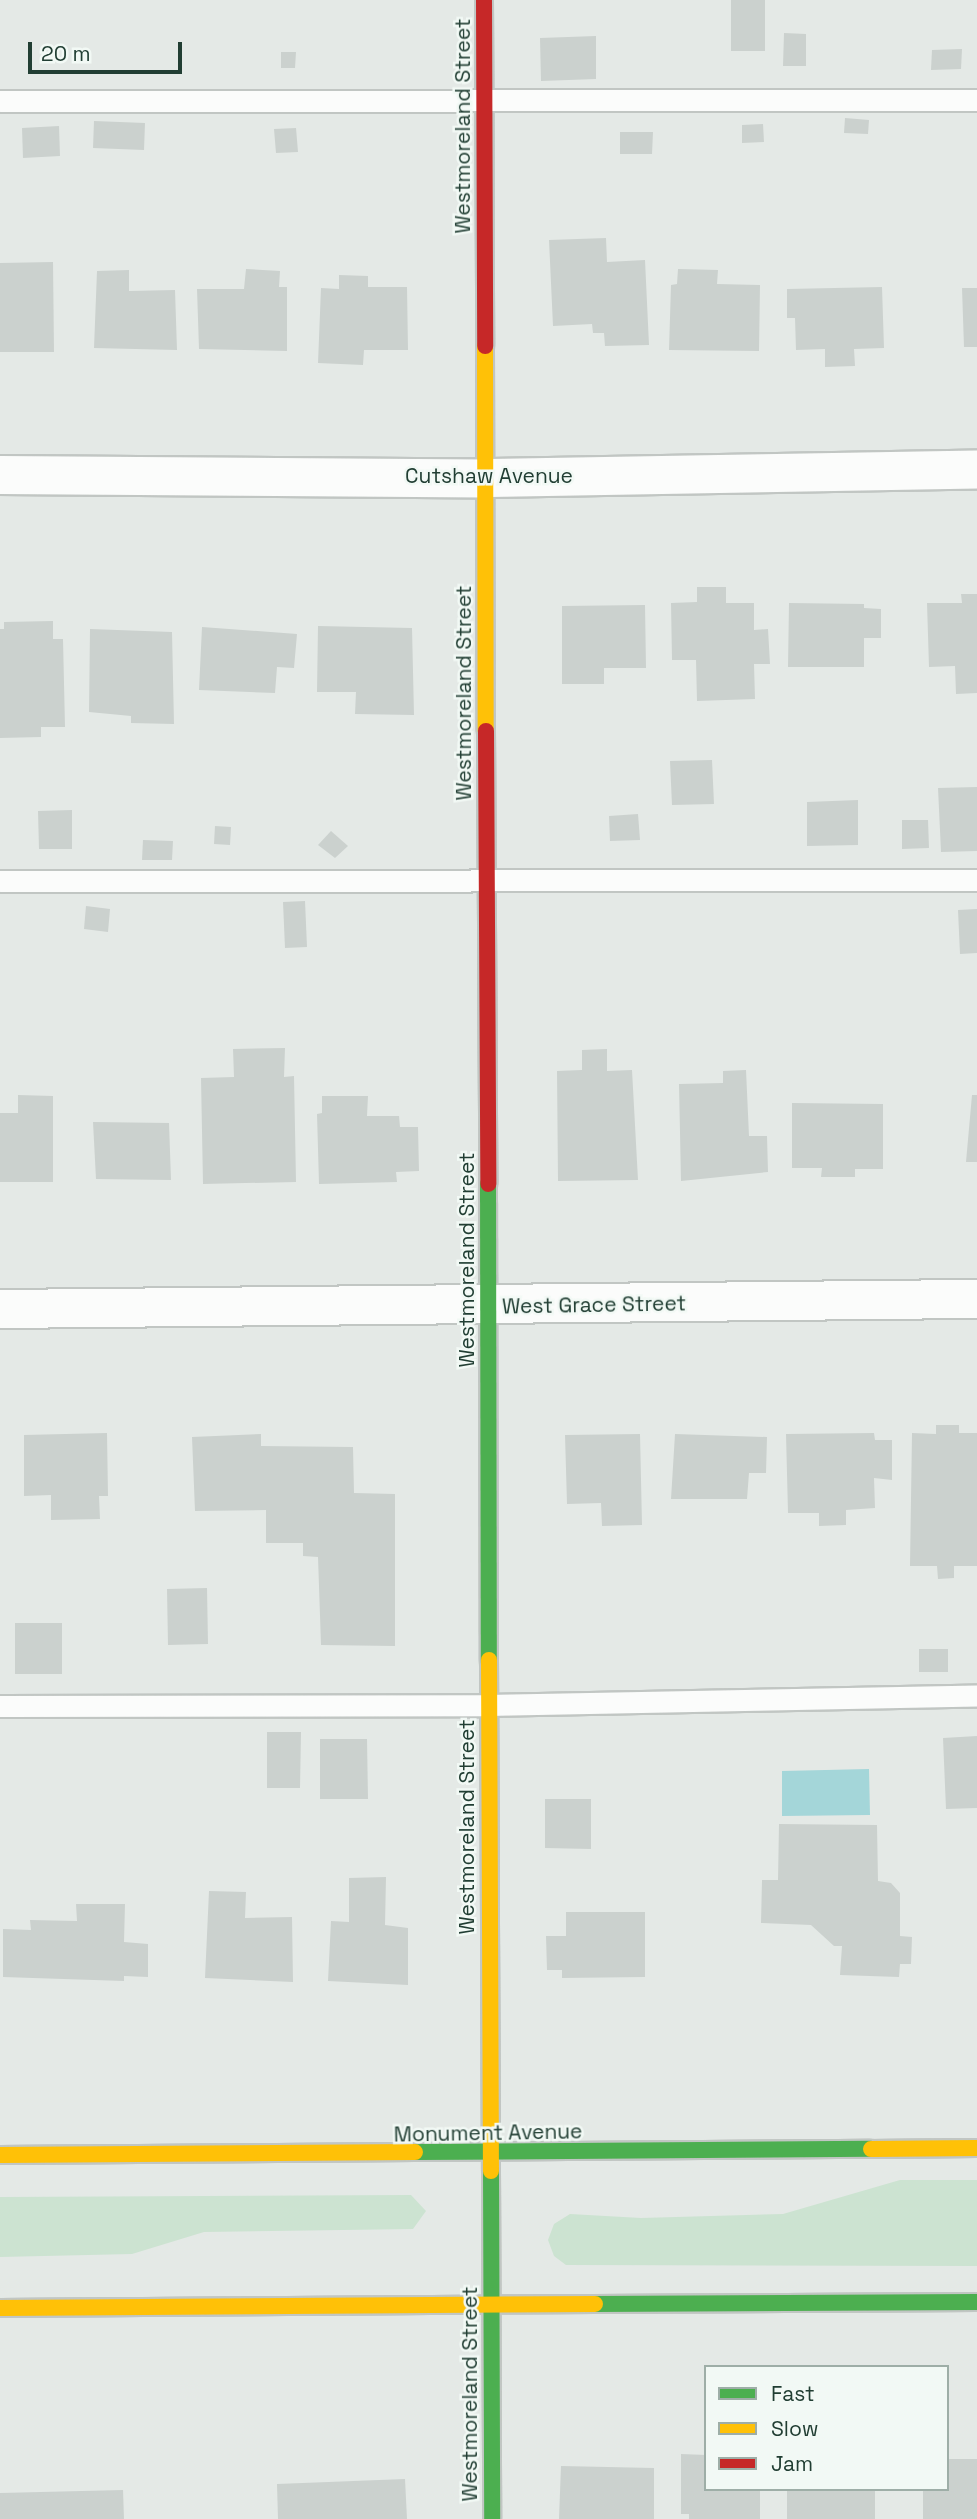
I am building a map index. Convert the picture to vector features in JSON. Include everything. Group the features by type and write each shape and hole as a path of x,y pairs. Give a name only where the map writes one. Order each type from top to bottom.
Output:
{"street":[{"name":"Westmoreland Street","path":"484,0 488,2154 492,2519"},
{"name":"Cutshaw Avenue","path":"0,475 484,478 977,469"},
{"name":"West Grace Street","path":"0,1309 488,1307 977,1299"},
{"name":"Monument Avenue","path":"0,2155 488,2154 977,2148"},
{"path":"0,2308 977,2302"}],"lane":[{"path":"0,101 977,100"},
{"path":"0,881 977,880"},
{"path":"0,1706 488,1705 977,1696"}],"green space":[{"path":"900,2180 977,2180 977,2266 566,2265 554,2256 548,2240 554,2224 570,2214 641,2218 783,2214"},
{"path":"411,2195 426,2211 413,2229 204,2232 132,2254 0,2257 0,2197"}],"water":[{"path":"869,1769 870,1815 782,1816 782,1771"}],"building":[{"path":"731,0 765,0 765,51 731,51"},
{"path":"784,33 806,34 806,66 783,66"},
{"path":"596,36 596,79 541,81 540,38"},
{"path":"962,49 961,69 931,70 932,50"},
{"path":"281,52 296,52 295,68 281,68"},
{"path":"845,118 869,120 868,134 844,133"},
{"path":"94,121 145,123 144,150 93,148"},
{"path":"763,124 764,142 742,143 742,125"},
{"path":"59,126 60,156 23,158 22,128"},
{"path":"296,128 298,152 276,153 274,129"},
{"path":"620,132 653,132 652,154 620,154"},
{"path":"606,238 607,262 645,260 649,345 605,346 604,333 593,333 592,324 553,326 549,240"},
{"path":"53,262 54,352 0,352 0,263"},
{"path":"246,269 280,271 279,287 287,287 287,351 199,349 197,289 244,289"},
{"path":"678,269 718,270 717,284 760,285 759,351 669,350 671,285 677,284"},
{"path":"129,270 129,291 175,290 177,350 94,348 97,271"},
{"path":"339,275 368,276 368,287 407,287 408,350 364,350 363,365 318,363 321,288 339,289"},
{"path":"882,287 884,348 854,349 855,366 825,367 825,349 796,350 795,318 787,318 787,289"},
{"path":"962,288 977,288 977,347 964,347"},
{"path":"697,587 726,587 726,603 754,603 754,630 768,629 770,664 754,664 755,699 697,701 696,660 672,660 671,603 697,602"},
{"path":"961,594 977,594 977,693 956,694 955,666 929,667 927,603 962,603"},
{"path":"789,603 864,604 864,608 881,609 881,638 864,638 864,667 788,667"},
{"path":"645,605 646,668 604,668 604,684 562,684 562,606"},
{"path":"53,621 53,639 63,639 65,727 41,727 41,737 0,738 0,629 4,629 4,622"},
{"path":"318,626 412,628 414,715 355,714 356,692 317,692"},
{"path":"202,627 297,634 294,668 277,667 275,693 199,690"},
{"path":"90,629 172,632 174,724 131,723 131,716 89,712"},
{"path":"712,760 714,804 672,805 670,761"},
{"path":"977,787 977,851 941,852 938,788"},
{"path":"858,800 858,845 807,846 807,802"},
{"path":"72,810 72,849 39,849 38,811"},
{"path":"638,814 640,840 610,841 609,816"},
{"path":"902,820 928,820 929,848 902,849"},
{"path":"215,826 231,827 230,845 214,844"},
{"path":"331,831 348,846 335,858 318,845"},
{"path":"143,840 173,841 172,860 142,860"},
{"path":"305,901 307,947 285,948 283,902"},
{"path":"86,906 110,909 108,932 84,929"},
{"path":"977,909 977,953 960,954 958,910"},
{"path":"285,1048 284,1077 294,1076 296,1182 203,1184 201,1078 234,1077 233,1049"},
{"path":"607,1049 607,1071 632,1070 638,1180 558,1181 557,1071 582,1070 582,1050"},
{"path":"746,1070 749,1136 767,1136 768,1172 681,1181 679,1084 723,1083 723,1071"},
{"path":"18,1095 53,1096 53,1182 0,1182 0,1113 18,1113"},
{"path":"972,1095 977,1095 977,1162 966,1162"},
{"path":"322,1096 368,1096 367,1116 399,1116 400,1127 418,1127 419,1171 396,1172 397,1182 319,1184 317,1114 322,1113"},
{"path":"792,1103 883,1104 883,1169 855,1169 855,1177 821,1177 822,1168 792,1168"},
{"path":"93,1122 169,1123 171,1180 96,1179"},
{"path":"936,1425 959,1425 959,1433 977,1433 977,1566 954,1566 954,1578 938,1579 937,1566 910,1566 912,1433 936,1434"},
{"path":"107,1433 108,1496 99,1496 100,1519 51,1520 51,1495 24,1496 24,1435"},
{"path":"874,1433 875,1440 892,1440 892,1480 874,1478 875,1508 846,1510 846,1525 819,1526 819,1513 788,1513 786,1434"},
{"path":"261,1434 261,1446 353,1447 354,1493 395,1494 395,1646 321,1645 318,1557 303,1556 303,1543 266,1543 266,1510 195,1511 192,1437"},
{"path":"640,1434 642,1525 602,1526 601,1503 567,1504 565,1435"},
{"path":"675,1434 767,1437 766,1473 749,1473 747,1499 671,1499"},
{"path":"207,1588 208,1644 168,1645 167,1589"},
{"path":"15,1623 62,1623 62,1674 15,1674"},
{"path":"919,1649 948,1649 948,1672 919,1672"},
{"path":"267,1732 301,1732 300,1788 267,1788"},
{"path":"977,1736 977,1808 946,1809 943,1738"},
{"path":"320,1739 367,1739 368,1799 320,1799"},
{"path":"545,1799 591,1799 591,1849 545,1848"},
{"path":"779,1824 877,1825 878,1881 891,1883 900,1893 900,1936 912,1937 911,1964 900,1964 899,1977 840,1975 842,1946 834,1946 811,1925 761,1923 762,1880 778,1880"},
{"path":"386,1877 385,1925 408,1928 408,1985 328,1981 331,1921 349,1922 349,1878"},
{"path":"209,1891 246,1892 245,1918 292,1917 293,1982 205,1978"},
{"path":"76,1904 125,1904 124,1942 148,1944 148,1977 124,1976 124,1981 3,1977 3,1929 31,1930 30,1920 77,1921"},
{"path":"566,1912 645,1912 645,1977 562,1978 562,1970 547,1970 546,1936 566,1936"},
{"path":"681,2454 704,2455 704,2491 760,2491 760,2519 689,2519 689,2514 681,2514"},
{"path":"949,2459 977,2459 977,2519 923,2519 923,2491 949,2491"},
{"path":"561,2466 654,2468 654,2519 559,2519"},
{"path":"405,2479 407,2519 278,2519 277,2484"},
{"path":"123,2490 124,2519 0,2519 0,2493"},
{"path":"787,2491 875,2491 875,2519 787,2519"}],"traffic: fast":[{"path":"488,1184 489,1660"},
{"path":"415,2152 871,2149"},
{"path":"491,2171 492,2519"},
{"path":"595,2304 977,2302"}],"traffic: slow":[{"path":"485,346 486,731"},
{"path":"489,1660 491,2171"},
{"path":"871,2149 977,2148"},
{"path":"0,2155 415,2152"},
{"path":"0,2308 595,2304"}],"traffic: jam":[{"path":"484,0 485,346"},
{"path":"486,731 488,1184"}]}
